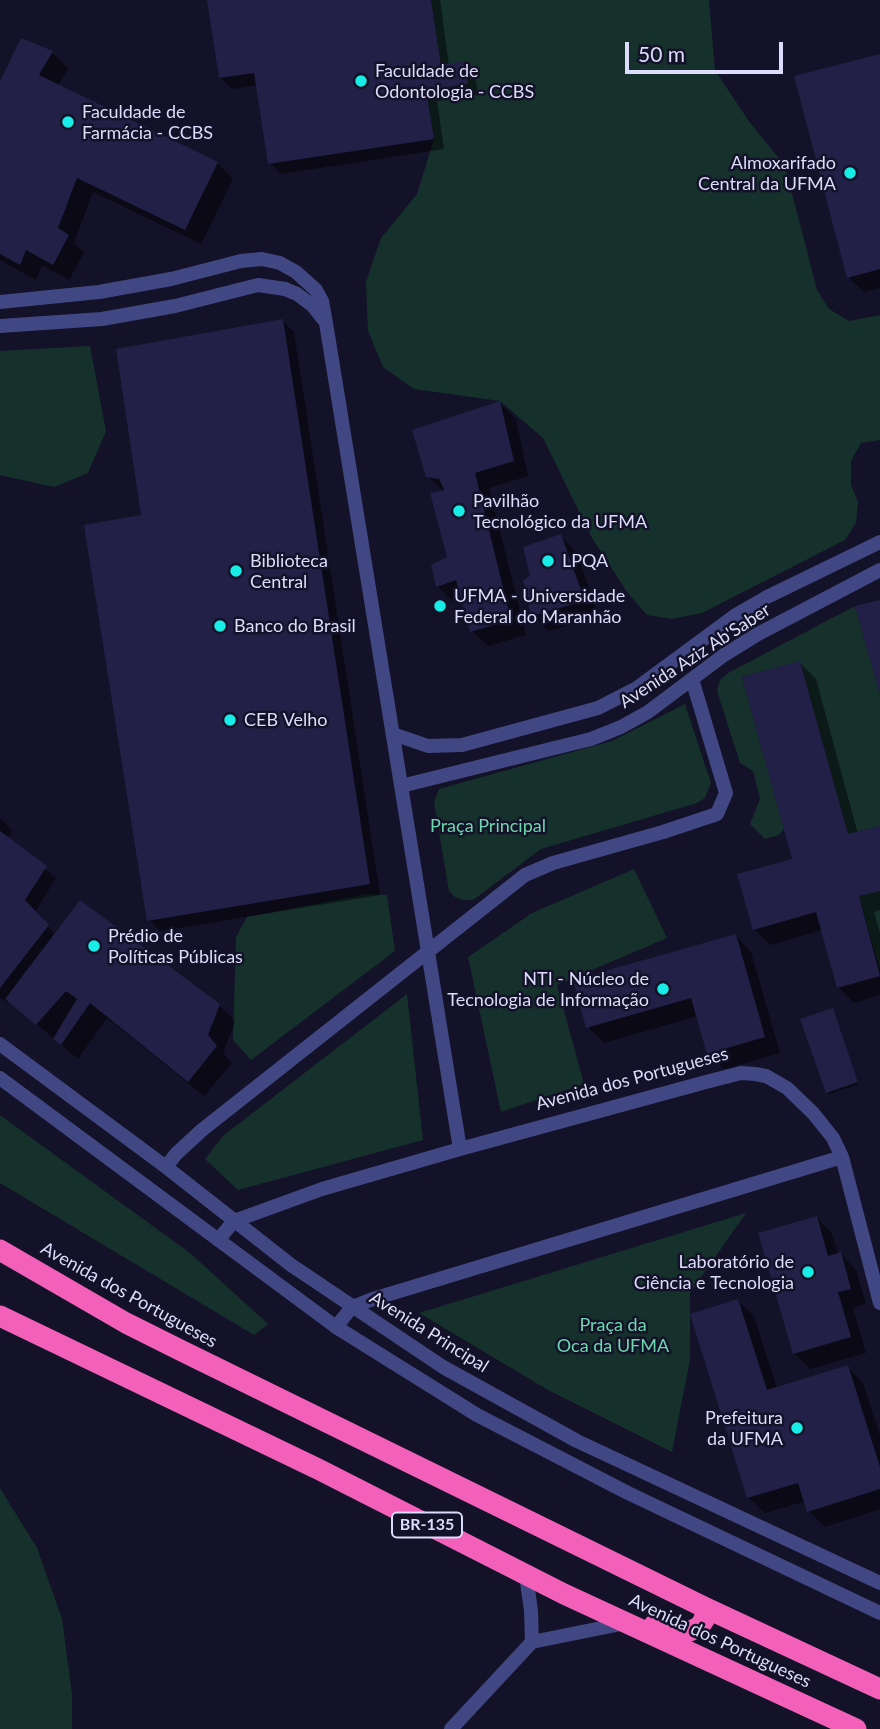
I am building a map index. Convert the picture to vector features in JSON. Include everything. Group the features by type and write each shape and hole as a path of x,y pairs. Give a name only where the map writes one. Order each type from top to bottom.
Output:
{"highway":[{"name":"Avenida dos Portugueses","path":"0,1250 126,1323 706,1608 880,1689"},
{"name":"Avenida dos Portugueses","path":"0,1317 318,1469 564,1594 856,1729"},
{"path":"564,1594 596,1598 663,1629 679,1632 699,1627 704,1620 706,1608"}],"street":[{"path":"0,302 99,292 171,279 241,261 262,259 280,263 307,279 316,289 322,301 326,323 460,1149"},
{"path":"0,326 102,319 175,306 258,285 285,289 297,294 313,306 326,323"},
{"name":"Avenida Aziz Ab'Saber","path":"393,734 428,746 462,745 581,715 611,703 637,688 736,615 778,591 880,542"},
{"name":"Avenida Aziz Ab'Saber","path":"401,786 591,739 621,727 648,712 724,655 758,634 880,570"},
{"path":"166,1167 202,1130 525,875 539,868 717,814 726,793 692,679"},
{"path":"637,688 648,712"},
{"name":"Avenida Principal","path":"0,1044 166,1167 292,1265 453,1373 578,1441 880,1583"},
{"name":"Avenida dos Portugueses","path":"234,1221 323,1189 460,1149 741,1073 766,1076 787,1088 827,1128 842,1157 880,1303"},
{"path":"0,1078 336,1327 477,1415 628,1493 880,1614"},
{"path":"336,1327 352,1307 842,1157"},
{"path":"218,1240 234,1221"},
{"path":"691,1521 699,1498"},
{"path":"526,1575 532,1642"},
{"path":"451,1729 532,1642 626,1623"}],"green space":[{"path":"431,0 709,0 715,70 748,120 785,166 817,290 829,309 849,321 880,315 880,440 861,443 851,461 851,485 858,502 856,523 845,540 702,613 672,619 647,615 627,592 592,538 543,438 500,401 414,389 383,367 368,331 366,282 381,238 417,194 434,139 426,90 468,84 465,62 441,65"},
{"path":"90,346 106,431 88,473 54,487 0,475 0,351"},
{"path":"855,606 880,694 880,826 848,834 800,661 742,677 784,829 779,835 765,839 750,824 760,799 753,771 740,763 717,691 720,680 728,673"},
{"name":"Praça Principal","path":"685,704 711,783 705,798 697,803 541,849 473,900 455,897 449,891 434,802 439,789 612,741"},
{"path":"634,869 667,938 557,985 584,1084 501,1112 468,957 532,913"},
{"path":"880,891 880,971 859,896"},
{"path":"367,894 387,895 395,951 251,1060 233,1040 236,937 247,917"},
{"path":"407,994 423,1140 238,1190 205,1159 224,1135"},
{"path":"0,1115 190,1253 268,1324 254,1335 0,1183"},
{"name":"Praça da Oca da UFMA","path":"746,1213 690,1293 690,1360 672,1452 548,1390 419,1313"},
{"path":"0,1488 37,1548 62,1619 72,1694 72,1729 0,1729"}],"building":[{"name":"Faculdade de Odontologia - CCBS","path":"207,0 431,0 441,65 465,61 468,84 426,90 434,139 268,164 254,73 219,78"},
{"name":"Faculdade de Farmácia - CCBS","path":"21,38 53,51 39,75 218,162 185,230 77,178 58,228 69,235 53,265 26,250 20,265 0,254 0,81"},
{"name":"Almoxarifado Central da UFMA","path":"880,54 880,269 847,278 794,76"},
{"name":"CEB Velho","path":"283,319 370,884 147,921 84,525 141,515 116,349"},
{"name":"Pavilhão Tecnológico da UFMA","path":"500,401 514,461 475,473 511,620 470,632 456,580 436,587 431,565 447,557 430,493 444,490 439,479 426,477 412,430"},
{"name":"LPQA","path":"561,534 585,601 531,616 523,580 530,576 523,547"},
{"path":"880,600 880,691 879,691 855,606"},
{"path":"800,661 848,834 880,826 880,891 859,896 880,976 837,988 816,912 753,930 737,874 792,859 742,677"},
{"path":"0,831 47,866 25,900 49,925 0,988"},
{"name":"Prédio de Políticas Públicas","path":"80,900 220,1004 208,1035 217,1046 188,1082 90,1003 61,1045 53,1039 77,999 66,991 36,1025 5,999"},
{"name":"NTI - Núcleo de Tecnologia de Informação","path":"736,934 765,1037 707,1054 691,998 586,1028 573,980"},
{"path":"833,1008 858,1082 826,1093 800,1019"},
{"name":"Laboratório de Ciência e Tecnologia","path":"817,1216 828,1256 841,1252 851,1289 838,1292 851,1337 793,1354 758,1233"},
{"name":"Prefeitura da UFMA","path":"738,1299 767,1390 848,1365 880,1467 880,1489 807,1512 798,1483 747,1498 690,1314"}],"place":[{"name":"Faculdade de Odontologia - CCBS","path":"361,81"},
{"name":"Faculdade de Farmácia - CCBS","path":"68,122"},
{"name":"Almoxarifado Central da UFMA","path":"850,173"},
{"name":"Pavilhão Tecnológico da UFMA","path":"459,511"},
{"name":"LPQA","path":"548,561"},
{"name":"Biblioteca Central","path":"236,571"},
{"name":"UFMA - Universidade Federal do Maranhão","path":"440,606"},
{"name":"Banco do Brasil","path":"220,626"},
{"name":"CEB Velho","path":"230,720"},
{"name":"Prédio de Políticas Públicas","path":"94,946"},
{"name":"NTI - Núcleo de Tecnologia de Informação","path":"663,989"},
{"name":"Laboratório de Ciência e Tecnologia","path":"808,1272"},
{"name":"Prefeitura da UFMA","path":"797,1428"}]}
